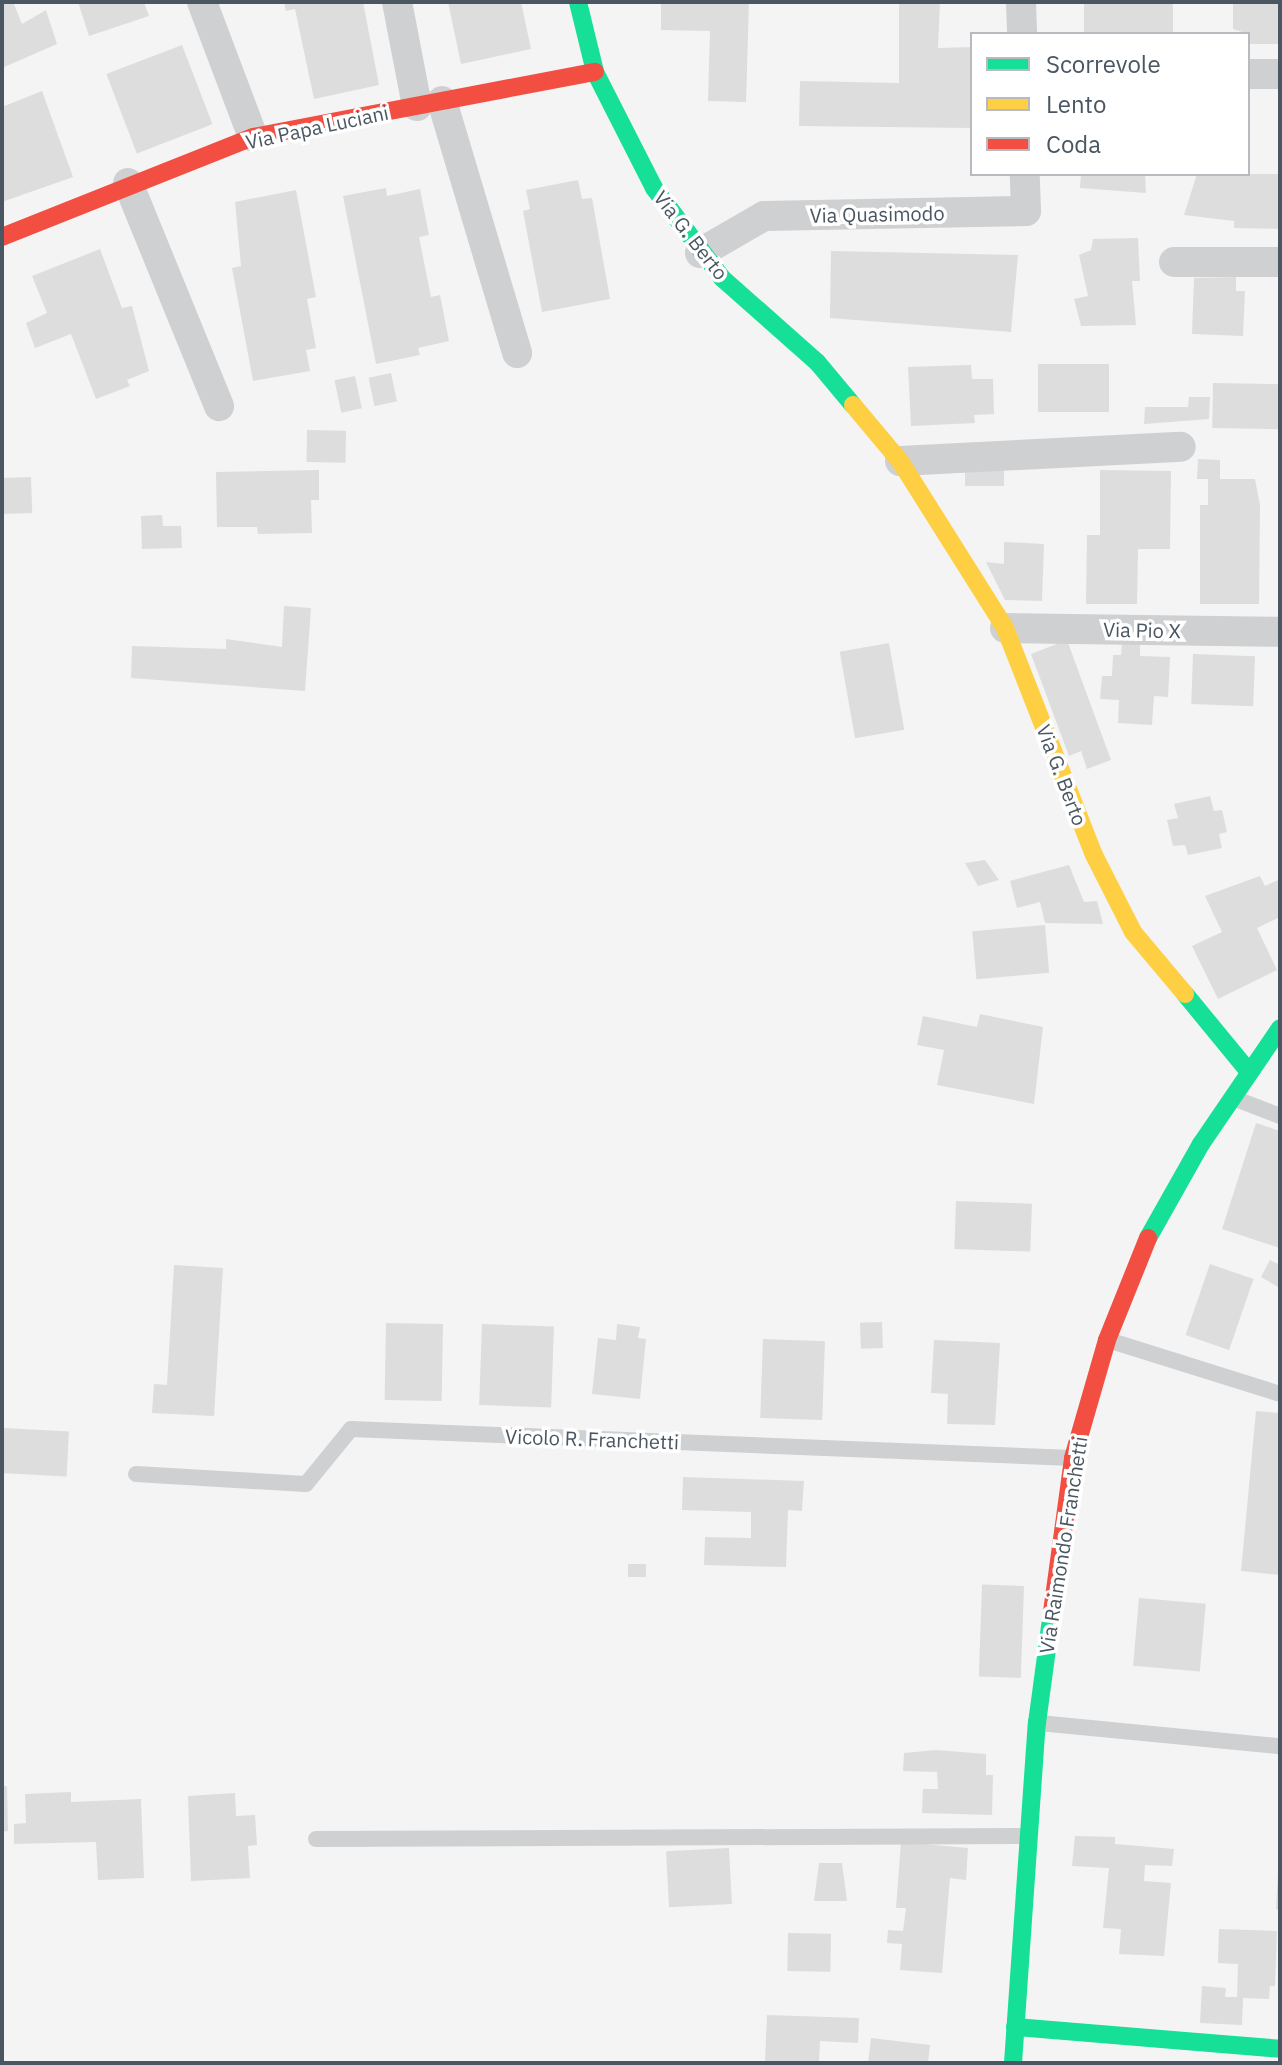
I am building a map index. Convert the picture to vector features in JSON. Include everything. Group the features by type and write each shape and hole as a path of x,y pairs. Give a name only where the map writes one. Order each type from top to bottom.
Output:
{"street":[{"path":"202,2 253,137"},
{"name":"Via Papa Luciani","path":"397,2 429,104 517,353"},
{"name":"Via G. Berto","path":"578,2 595,72 654,188 700,253 817,362 900,461 1005,628 1094,855 1133,932 1249,1072"},
{"path":"1021,2 1022,32"},
{"name":"Via Papa Luciani","path":"2,237 128,183 253,137 595,72"},
{"path":"1250,74 1280,74"},
{"name":"Via Quasimodo","path":"700,253 764,216 1026,211 1025,176"},
{"path":"128,183 219,406"},
{"path":"1174,262 1280,262"},
{"path":"900,461 1181,447"},
{"name":"Via Pio X","path":"1005,628 1280,632"},
{"name":"Via Raimondo Franchetti","path":"1013,2063 1037,1723 1073,1458 1107,1340 1145,1244 1230,1097 1280,1028"},
{"path":"1015,2027 1280,2049"}],"lane":[{"path":"1230,1097 1280,1116"},
{"path":"1107,1340 1280,1394"},
{"name":"Vicolo R. Franchetti","path":"136,1474 306,1484 351,1429 1073,1458"},
{"path":"1037,1723 1280,1746"},
{"path":"316,1839 1028,1836"}],"building":[{"path":"2,2 13,2 22,24 46,10 57,44 2,68"},
{"path":"78,2 144,2 149,16 89,36"},
{"path":"284,2 363,2 379,85 314,99 295,9 286,11"},
{"path":"448,2 521,2 531,49 461,64"},
{"path":"661,2 749,2 746,102 708,101 710,31 661,30"},
{"path":"899,2 940,2 938,48 970,47 970,128 799,126 800,81 899,83"},
{"path":"1084,2 1173,2 1173,32 1084,32"},
{"path":"1233,2 1280,2 1280,44 1250,44 1250,32 1233,29"},
{"path":"182,45 212,124 137,153 106,74"},
{"path":"42,91 73,177 2,202 2,107"},
{"path":"1280,174 1280,229 1234,228 1234,221 1184,215 1196,176"},
{"path":"1081,176 1145,176 1146,193 1080,188"},
{"path":"578,180 582,199 592,198 610,299 542,312 523,211 530,209 526,190"},
{"path":"386,188 387,196 420,189 429,235 419,237 431,297 440,295 449,341 418,348 420,355 376,364 343,196"},
{"path":"296,190 316,297 307,299 316,348 306,350 310,371 253,381 232,268 241,266 235,202"},
{"path":"1138,238 1140,281 1132,281 1136,325 1081,326 1074,299 1088,296 1079,255 1091,250 1093,239"},
{"path":"100,249 122,308 132,306 149,371 127,380 130,386 96,399 71,334 35,348 26,323 47,313 32,276"},
{"path":"831,251 1018,255 1011,332 830,318"},
{"path":"1236,277 1236,291 1245,291 1243,336 1192,334 1194,278"},
{"path":"1038,364 1109,364 1109,412 1038,412"},
{"path":"971,365 972,379 993,379 994,414 974,415 975,423 911,426 908,367"},
{"path":"391,373 397,401 375,406 369,378"},
{"path":"355,376 362,408 341,413 334,380"},
{"path":"1213,383 1280,384 1279,429 1212,428"},
{"path":"1189,397 1210,397 1209,419 1144,424 1145,407 1188,407"},
{"path":"307,430 346,431 345,463 306,462"},
{"path":"1198,459 1220,460 1220,479 1255,479 1260,505 1259,604 1200,604 1200,505 1208,505 1208,479 1197,479"},
{"path":"965,464 1004,464 1004,486 965,486"},
{"path":"319,470 319,500 311,500 312,533 258,534 257,527 217,527 216,472"},
{"path":"1100,470 1171,471 1170,549 1138,549 1137,604 1086,604 1087,535 1100,535"},
{"path":"31,477 32,513 3,514 2,478"},
{"path":"162,515 163,526 181,526 182,548 142,549 141,516"},
{"path":"1004,542 1044,544 1042,601 1005,600 986,562 1004,564"},
{"path":"284,606 311,608 305,691 131,678 132,646 226,649 226,639 282,647"},
{"path":"1067,640 1111,760 1087,769 1081,751 1069,756 1031,654"},
{"path":"1122,642 1140,643 1140,656 1170,657 1168,697 1154,696 1152,725 1118,723 1119,700 1100,699 1102,676 1112,676 1113,655 1121,655"},
{"path":"889,643 904,730 855,738 840,652"},
{"path":"1193,654 1255,656 1253,706 1191,704"},
{"path":"1210,796 1214,811 1222,810 1227,832 1219,834 1222,848 1188,855 1185,845 1173,846 1167,820 1178,818 1174,804"},
{"path":"985,860 999,880 978,886 965,863"},
{"path":"1069,865 1084,902 1097,901 1103,924 1045,923 1040,902 1017,908 1010,881"},
{"path":"1260,876 1265,886 1280,879 1280,917 1257,928 1277,970 1218,999 1192,946 1222,932 1205,896"},
{"path":"1045,925 1049,973 976,979 972,931"},
{"path":"980,1014 1043,1027 1034,1104 937,1085 944,1050 917,1045 923,1016 977,1027"},
{"path":"1256,1123 1280,1131 1280,1248 1222,1229"},
{"path":"956,1201 1032,1204 1030,1252 954,1249"},
{"path":"1270,1260 1280,1265 1280,1288 1261,1277"},
{"path":"1210,1264 1253,1279 1229,1350 1186,1335"},
{"path":"174,1265 223,1268 214,1416 152,1413 154,1384 167,1385"},
{"path":"882,1322 883,1348 861,1349 860,1323"},
{"path":"386,1323 443,1324 442,1401 385,1400"},
{"path":"482,1324 554,1327 551,1407 479,1405"},
{"path":"617,1324 640,1327 638,1338 646,1339 640,1399 592,1394 598,1338 616,1340"},
{"path":"763,1339 825,1341 822,1420 760,1418"},
{"path":"934,1340 1000,1343 995,1425 947,1424 948,1394 931,1393"},
{"path":"1256,1411 1280,1413 1280,1575 1241,1571"},
{"path":"3,1428 69,1431 67,1476 2,1473"},
{"path":"683,1477 804,1481 802,1511 788,1510 786,1567 704,1565 705,1537 751,1538 751,1512 682,1510"},
{"path":"628,1564 646,1564 646,1577 628,1577"},
{"path":"982,1585 1024,1586 1021,1678 979,1676"},
{"path":"1139,1598 1206,1604 1200,1672 1133,1666"},
{"path":"936,1750 986,1754 986,1775 993,1775 992,1815 922,1813 923,1789 938,1789 937,1772 903,1771 904,1753"},
{"path":"2,1786 7,1786 8,1831 2,1832"},
{"path":"71,1792 71,1802 141,1799 144,1878 98,1880 96,1842 14,1844 14,1824 26,1823 25,1794"},
{"path":"235,1793 236,1816 255,1815 257,1845 248,1846 250,1878 191,1881 188,1796"},
{"path":"1075,1836 1115,1837 1115,1844 1174,1849 1172,1866 1145,1865 1144,1881 1171,1883 1164,1956 1119,1954 1121,1929 1103,1928 1109,1868 1072,1866"},
{"path":"901,1842 968,1848 966,1880 950,1878 942,1973 900,1970 902,1944 887,1943 888,1930 903,1931 906,1908 896,1908"},
{"path":"729,1848 732,1904 669,1907 666,1851"},
{"path":"819,1863 842,1863 847,1901 814,1901"},
{"path":"1280,1874 1280,1910 1276,1909"},
{"path":"1219,1929 1277,1931 1275,1986 1270,1986 1269,1999 1243,1998 1242,2025 1200,2023 1202,1986 1226,1988 1225,1997 1237,1997 1238,1964 1218,1963"},
{"path":"788,1933 831,1934 830,1972 787,1971"},
{"path":"767,2015 859,2018 858,2043 820,2041 819,2063 765,2063"},
{"path":"871,2038 930,2045 928,2063 868,2063"}],"traffic: fast":[{"path":"578,2 595,72 654,188 722,278 817,362 853,405"},
{"path":"1185,994 1249,1072"},
{"path":"1148,1238 1201,1144 1280,1028"},
{"path":"1013,2063 1037,1723 1052,1612"},
{"path":"1015,2027 1280,2049"}],"traffic: slow":[{"path":"853,405 900,461 1005,628 1094,855 1133,932 1185,994"}],"traffic: jam":[{"path":"2,237 253,137 595,72"},
{"path":"1052,1612 1073,1458 1107,1340 1148,1238"}]}
